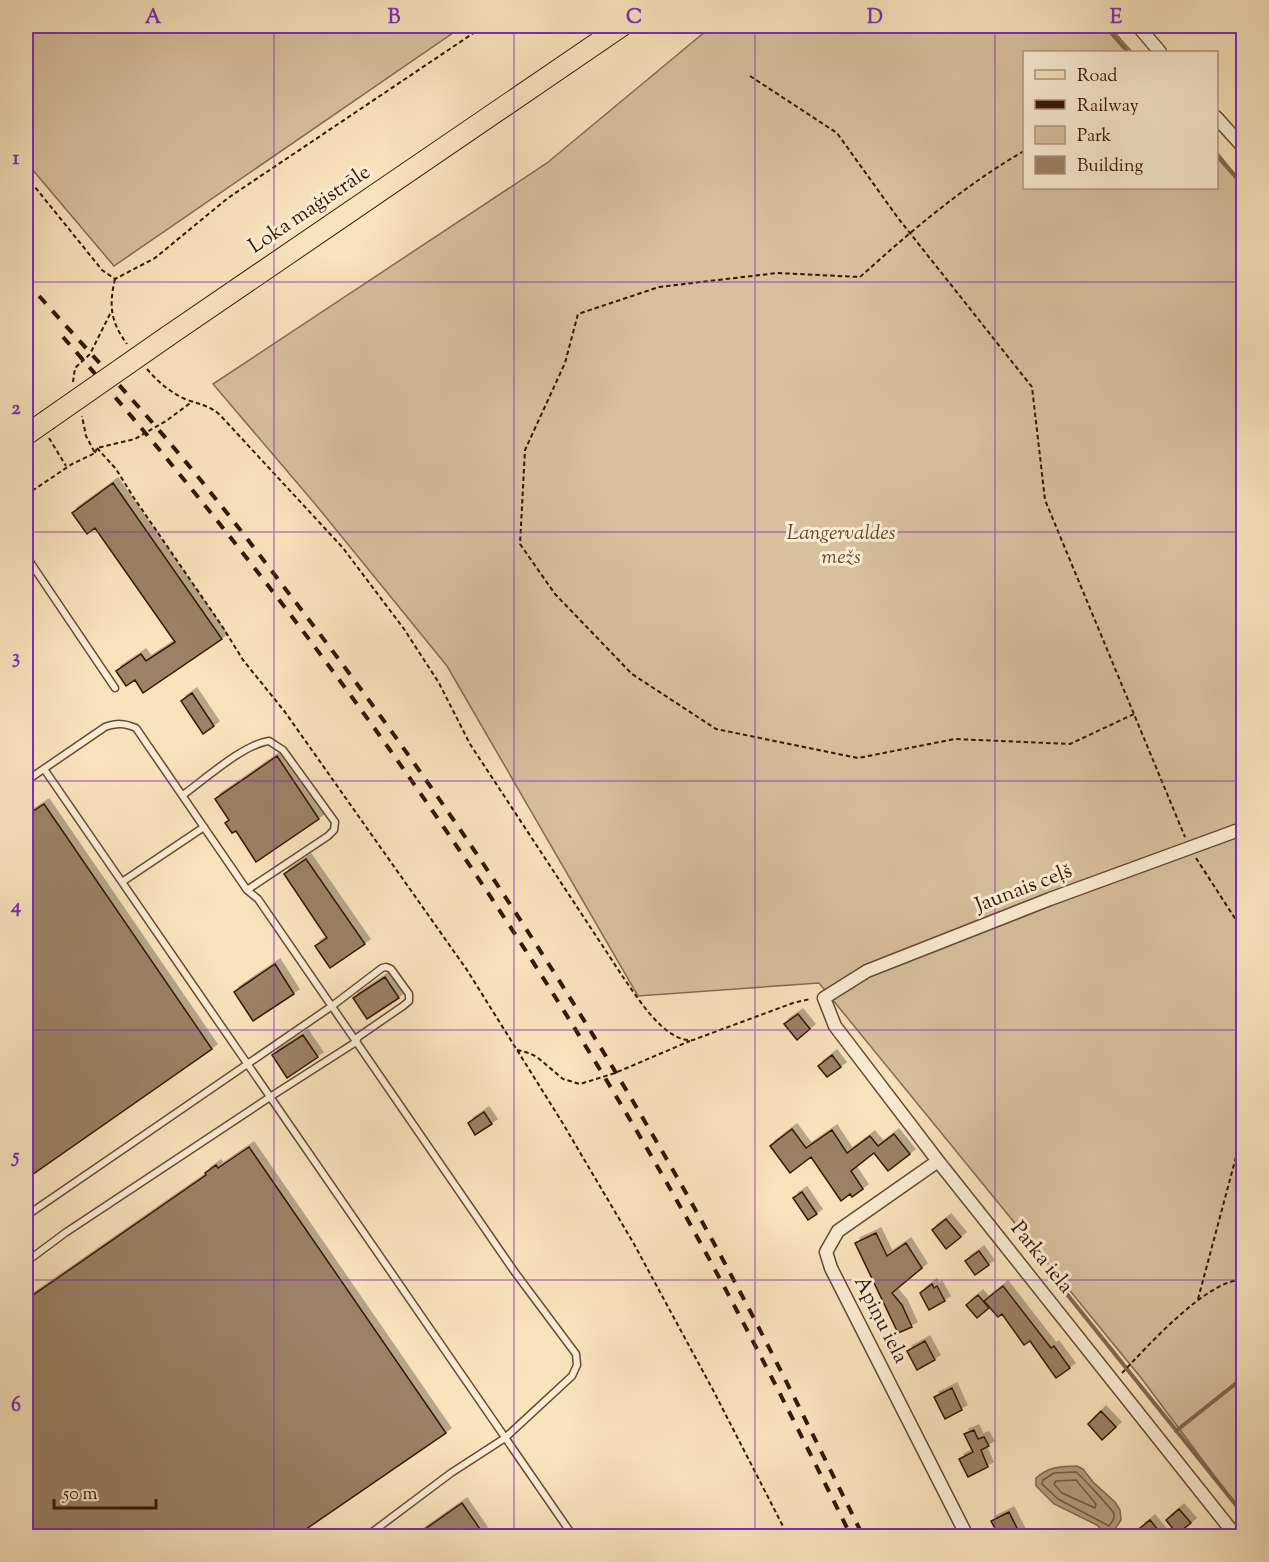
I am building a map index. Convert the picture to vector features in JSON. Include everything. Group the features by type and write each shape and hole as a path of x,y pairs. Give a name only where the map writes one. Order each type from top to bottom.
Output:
{"main road":[{"name":"Loka maģistrāle","path":"26,435 48,430 168,336 622,26"}],"street":[{"path":"1138,26 1159,51"},
{"path":"1218,119 1244,148"},
{"name":"Jaunais ceļš","path":"824,998 867,971 1050,899 1244,828"},
{"name":"Parka iela","path":"824,998 835,1026 938,1161 1236,1536"},
{"name":"Apiņu iela","path":"938,1161 838,1232 826,1252 831,1268 967,1536"}],"lane":[{"path":"26,556 115,688"},
{"path":"26,782 105,727 116,723 136,728 247,890 258,899 514,1271 576,1354 577,1365 572,1376 505,1438 451,1473 367,1536"},
{"path":"183,795 258,742 269,741 283,750 335,822 334,830 327,836 247,890"},
{"path":"44,769 573,1536"},
{"path":"122,882 204,827"},
{"path":"26,1216 332,1006 375,973 386,967 391,969 409,994 409,1001 358,1036 356,1042 65,1233 26,1262"}],"path":[{"path":"26,176 102,270 114,279 155,258 228,198 484,26"},
{"path":"1007,33 1015,26"},
{"path":"750,76 837,134 910,232 1032,387 1045,500 1190,849 1236,920 1244,953"},
{"path":"1023,152 1002,164 910,232 860,277 777,273 659,287 578,314 565,363 525,450 520,544 555,594 632,675 716,729 858,758 955,739 1070,744 1134,714"},
{"path":"74,387 72,378 75,368 90,354 112,311"},
{"path":"97,448 135,439 166,421 193,401"},
{"path":"207,405 220,415 357,565 421,653 440,683 470,744 628,985 646,1009 670,1034 680,1040 693,1040"},
{"path":"79,407 86,436 95,453"},
{"path":"48,430 67,467"},
{"path":"26,495 67,467 95,453 97,448"},
{"path":"97,448 116,470 243,660 285,712 467,970 562,1122 634,1244 788,1536"},
{"path":"1236,920 1244,920"},
{"path":"517,1050 537,1057 563,1079 580,1084 615,1073 693,1040 793,1003 824,998"},
{"path":"1197,1299 1244,1127"},
{"path":"1122,1372 1197,1299 1236,1280 1244,1280"}],"green space":[{"path":"26,26 463,26 114,266 26,162"},
{"name":"Langervaldes mežs","path":"712,26 1109,26 1131,51 1023,51 1023,189 1218,189 1218,153 1243,184 1243,1514 1142,1379 819,983 638,996 447,666 316,505 213,384 547,163"}],"water":[{"path":"1077,1466 1083,1469 1120,1510 1121,1520 1113,1532 1105,1534 1097,1525 1054,1504 1036,1486 1036,1478 1046,1471"}],"building":[{"path":"113,483 222,639 143,693 135,680 126,686 116,671 141,654 146,661 175,642 95,528 87,534 72,513"},
{"path":"192,693 214,726 203,734 181,701"},
{"path":"277,756 319,819 256,862 236,831 232,833 225,823 229,820 215,799"},
{"path":"44,804 212,1049 26,1179 26,816"},
{"path":"306,859 365,944 330,968 315,946 327,938 284,874"},
{"path":"275,964 294,994 253,1021 234,992"},
{"path":"385,977 399,998 367,1019 353,998"},
{"path":"798,1014 810,1029 797,1040 784,1024"},
{"path":"303,1035 318,1057 287,1078 272,1055"},
{"path":"832,1055 841,1067 827,1077 818,1066"},
{"path":"484,1112 492,1124 475,1135 468,1123"},
{"path":"792,1129 806,1148 832,1130 847,1153 870,1136 878,1146 894,1134 910,1154 888,1171 874,1153 851,1171 863,1189 852,1197 850,1194 841,1201 811,1157 790,1173 770,1146"},
{"path":"249,1147 446,1433 296,1536 32,1536 26,1527 26,1300 206,1175 205,1173 216,1165 218,1168"},
{"path":"802,1192 817,1214 808,1220 793,1198"},
{"path":"946,1219 961,1237 946,1249 932,1230"},
{"path":"876,1233 887,1256 906,1243 922,1268 892,1293 902,1305 912,1327 898,1333 855,1243"},
{"path":"979,1251 989,1265 975,1275 965,1261"},
{"path":"932,1284 934,1288 937,1286 945,1301 929,1310 920,1293"},
{"path":"1003,1286 1051,1348 1054,1346 1070,1368 1056,1378 1030,1341 1024,1345 1002,1314 998,1317 984,1301"},
{"path":"978,1295 989,1308 977,1318 966,1305"},
{"path":"925,1341 935,1360 917,1370 907,1351"},
{"path":"952,1388 962,1410 945,1419 934,1397"},
{"path":"1101,1411 1116,1427 1102,1440 1088,1424"},
{"path":"974,1430 978,1439 984,1437 989,1446 981,1450 988,1467 968,1477 959,1459 973,1452 964,1434"},
{"path":"462,1503 482,1532 475,1536 415,1536"},
{"path":"1179,1509 1191,1523 1177,1534 1166,1520"},
{"path":"1009,1512 1021,1536 999,1536 991,1521"},
{"path":"1150,1520 1163,1536 1148,1536 1140,1528"}],"waterway":[{"path":"1105,26 1127,51"},
{"path":"1218,157 1244,186"},
{"path":"1058,1283 1244,1515"},
{"path":"1176,1431 1244,1377"}],"railway":[{"path":"26,281 170,443 251,543 346,669 455,821 557,977 654,1137 763,1336 863,1536"},
{"path":"63,337 145,432 301,629 376,730 448,833 584,1044 676,1199 753,1342 851,1536"}]}
